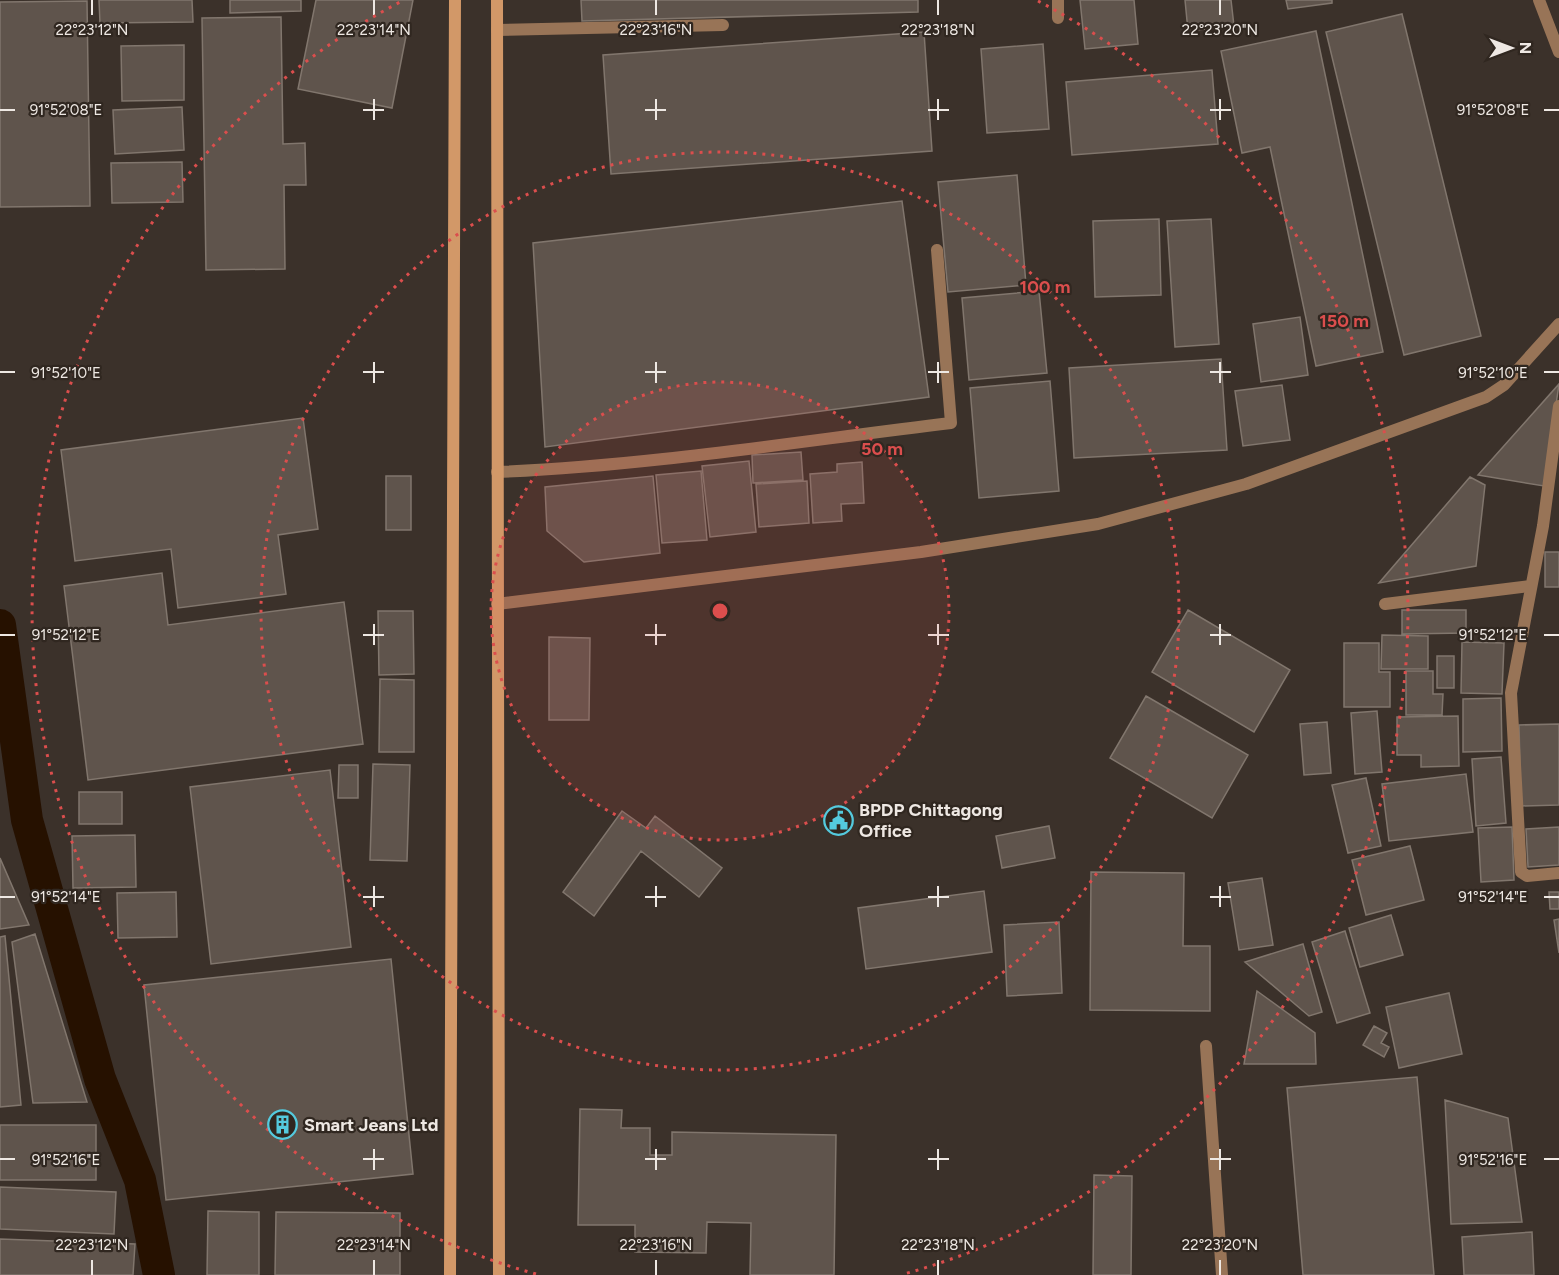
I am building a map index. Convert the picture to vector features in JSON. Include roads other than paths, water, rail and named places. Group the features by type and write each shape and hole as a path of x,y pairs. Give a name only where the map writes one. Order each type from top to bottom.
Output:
{"street":[{"path":"450,1275 455,0"},
{"path":"497,0 500,1275"},
{"path":"1058,0 1058,18"},
{"path":"1539,0 1559,52"},
{"path":"497,30 723,25"},
{"path":"497,472 676,456 951,423 937,250"},
{"path":"497,604 921,552 1098,524 1246,483 1486,397 1504,385 1559,324"},
{"path":"1559,406 1543,526 1530,585 1510,709 1518,864 1521,872 1527,876 1559,873"},
{"path":"1385,604 1530,585"},
{"path":"1206,1046 1222,1275"}],"waterway":[{"path":"0,625 27,820 100,1079 140,1180 159,1275"}],"place":[{"name":"BPDP Chittagong Office","path":"838,820"},
{"name":"Smart Jeans Ltd","path":"283,1125"}]}
